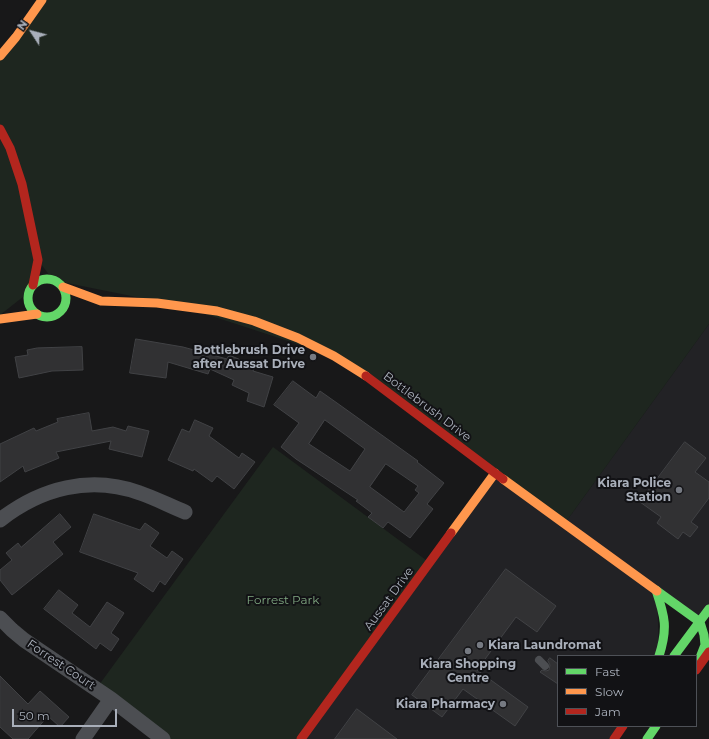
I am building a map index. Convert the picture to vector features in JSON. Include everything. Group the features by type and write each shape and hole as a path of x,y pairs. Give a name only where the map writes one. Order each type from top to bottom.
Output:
{"street":[{"path":"0,56 16,37 42,0"},
{"path":"0,48 16,37"},
{"path":"0,129 10,148 22,184 38,260 53,280"},
{"path":"38,260 28,303 33,311 44,317 49,317 73,309"},
{"path":"0,315 14,305 40,280 49,279 60,283 66,296 65,305 60,313"},
{"name":"Bottlebrush Drive","path":"63,287 101,301"},
{"name":"Bottlebrush Drive","path":"87,305 101,301 157,303 217,311 254,322 298,338 334,356 375,382 495,473 656,590 705,621"},
{"path":"0,319 37,314"},
{"name":"Aussat Drive","path":"301,739 495,473"},
{"path":"0,520 11,511 30,500 69,486 85,485 102,485 124,488 140,493 185,512"},
{"path":"656,590 666,623 665,633 658,655"},
{"path":"675,655 705,621 709,610"},
{"name":"Forrest Court","path":"0,618 24,640 111,699 163,739"},
{"path":"697,667 704,650 706,639 705,621"},
{"path":"697,668 709,652"},
{"path":"83,739 111,699"},
{"path":"614,739 622,727"},
{"path":"647,739 655,727"}],"shaded area":[{"path":"709,324 709,609 700,622 657,590 659,655 557,655 557,727 622,727 614,739 301,739 495,473 565,523"}],"green space":[{"path":"42,0 709,0 709,324 565,523 334,356 181,306 53,280 38,260 28,293 0,315 0,56"},
{"name":"Forrest Park","path":"273,447 430,563 301,739 163,739 96,689"}],"building":[{"path":"136,339 183,347 227,359 229,355 255,366 253,371 273,377 264,407 247,401 249,393 232,385 234,380 210,369 208,374 168,362 166,378 130,373"},
{"path":"82,347 83,370 52,371 19,378 15,357 28,355 27,350 37,348"},
{"path":"293,381 316,398 320,391 418,461 417,462 444,483 427,504 433,509 410,538 388,522 383,528 368,517 372,513 356,501 358,500 296,459 281,447 299,423 274,405","holes":["325,420 365,449 350,471 309,444","386,464 418,486 415,490 419,493 404,512 370,487"]},
{"path":"89,413 92,431 113,427 126,431 128,426 149,431 142,457 109,449 111,441 56,452 59,458 25,472 23,466 0,482 0,444 34,428 36,431 58,422 57,419"},
{"path":"195,420 213,428 209,436 239,458 242,453 255,462 234,489 217,476 212,482 194,469 193,471 168,460 182,429 189,432"},
{"name":"Kiara Police Station","path":"685,442 706,458 695,472 709,482 709,498 691,522 698,527 690,537 683,532 678,539 657,523 661,517 640,502"},
{"path":"60,514 71,527 53,542 63,554 12,595 0,580 0,570 12,560 6,553 18,543 21,547"},
{"path":"94,514 140,530 145,523 159,533 150,546 167,558 172,551 183,559 165,585 160,581 153,592 134,579 138,573 80,552"},
{"name":"Kiara Shopping Centre","path":"506,569 556,606 537,632 516,617 477,670 528,707 515,726 463,689 442,717 412,695"},
{"path":"59,590 78,605 72,613 90,627 107,602 124,613 111,633 119,639 111,651 100,643 96,649 44,609"},
{"path":"550,658 557,663 557,683 540,672 542,670 549,670 550,665 548,661"},
{"path":"0,676 28,704 40,691 69,717 60,727 48,716 28,739 13,739 0,727"},
{"path":"357,709 397,739 335,739"}],"traffic: fast":[{"path":"43,279 51,279 61,284 65,291 66,298 65,305 61,312 51,317 43,317 33,312 31,309 28,302 28,294 33,284 36,282 43,279"},
{"path":"656,590 662,608 664,623 664,638 659,655"},
{"path":"657,591 700,622 705,645 697,665"},
{"path":"675,655 709,609"},
{"path":"647,739 655,727"}],"traffic: slow":[{"path":"0,56 16,37 42,0"},
{"path":"63,287 101,301 157,303 217,311 254,321 298,338 334,356 366,376"},
{"path":"0,319 37,314"},
{"path":"451,533 495,473"},
{"path":"503,479 657,591"}],"traffic: jam":[{"path":"0,129 10,148 22,184 38,260 33,285"},
{"path":"366,376 503,479"},
{"path":"301,739 451,533"},
{"path":"697,669 709,652"},
{"path":"614,739 622,727"}],"place":[{"name":"Bottlebrush Drive after Aussat Drive","path":"313,357"},
{"name":"Kiara Police Station","path":"679,490"},
{"name":"Kiara Laundromat","path":"480,645"},
{"name":"Kiara Shopping Centre","path":"468,651"},
{"name":"Kiara Pharmacy","path":"503,704"}]}
